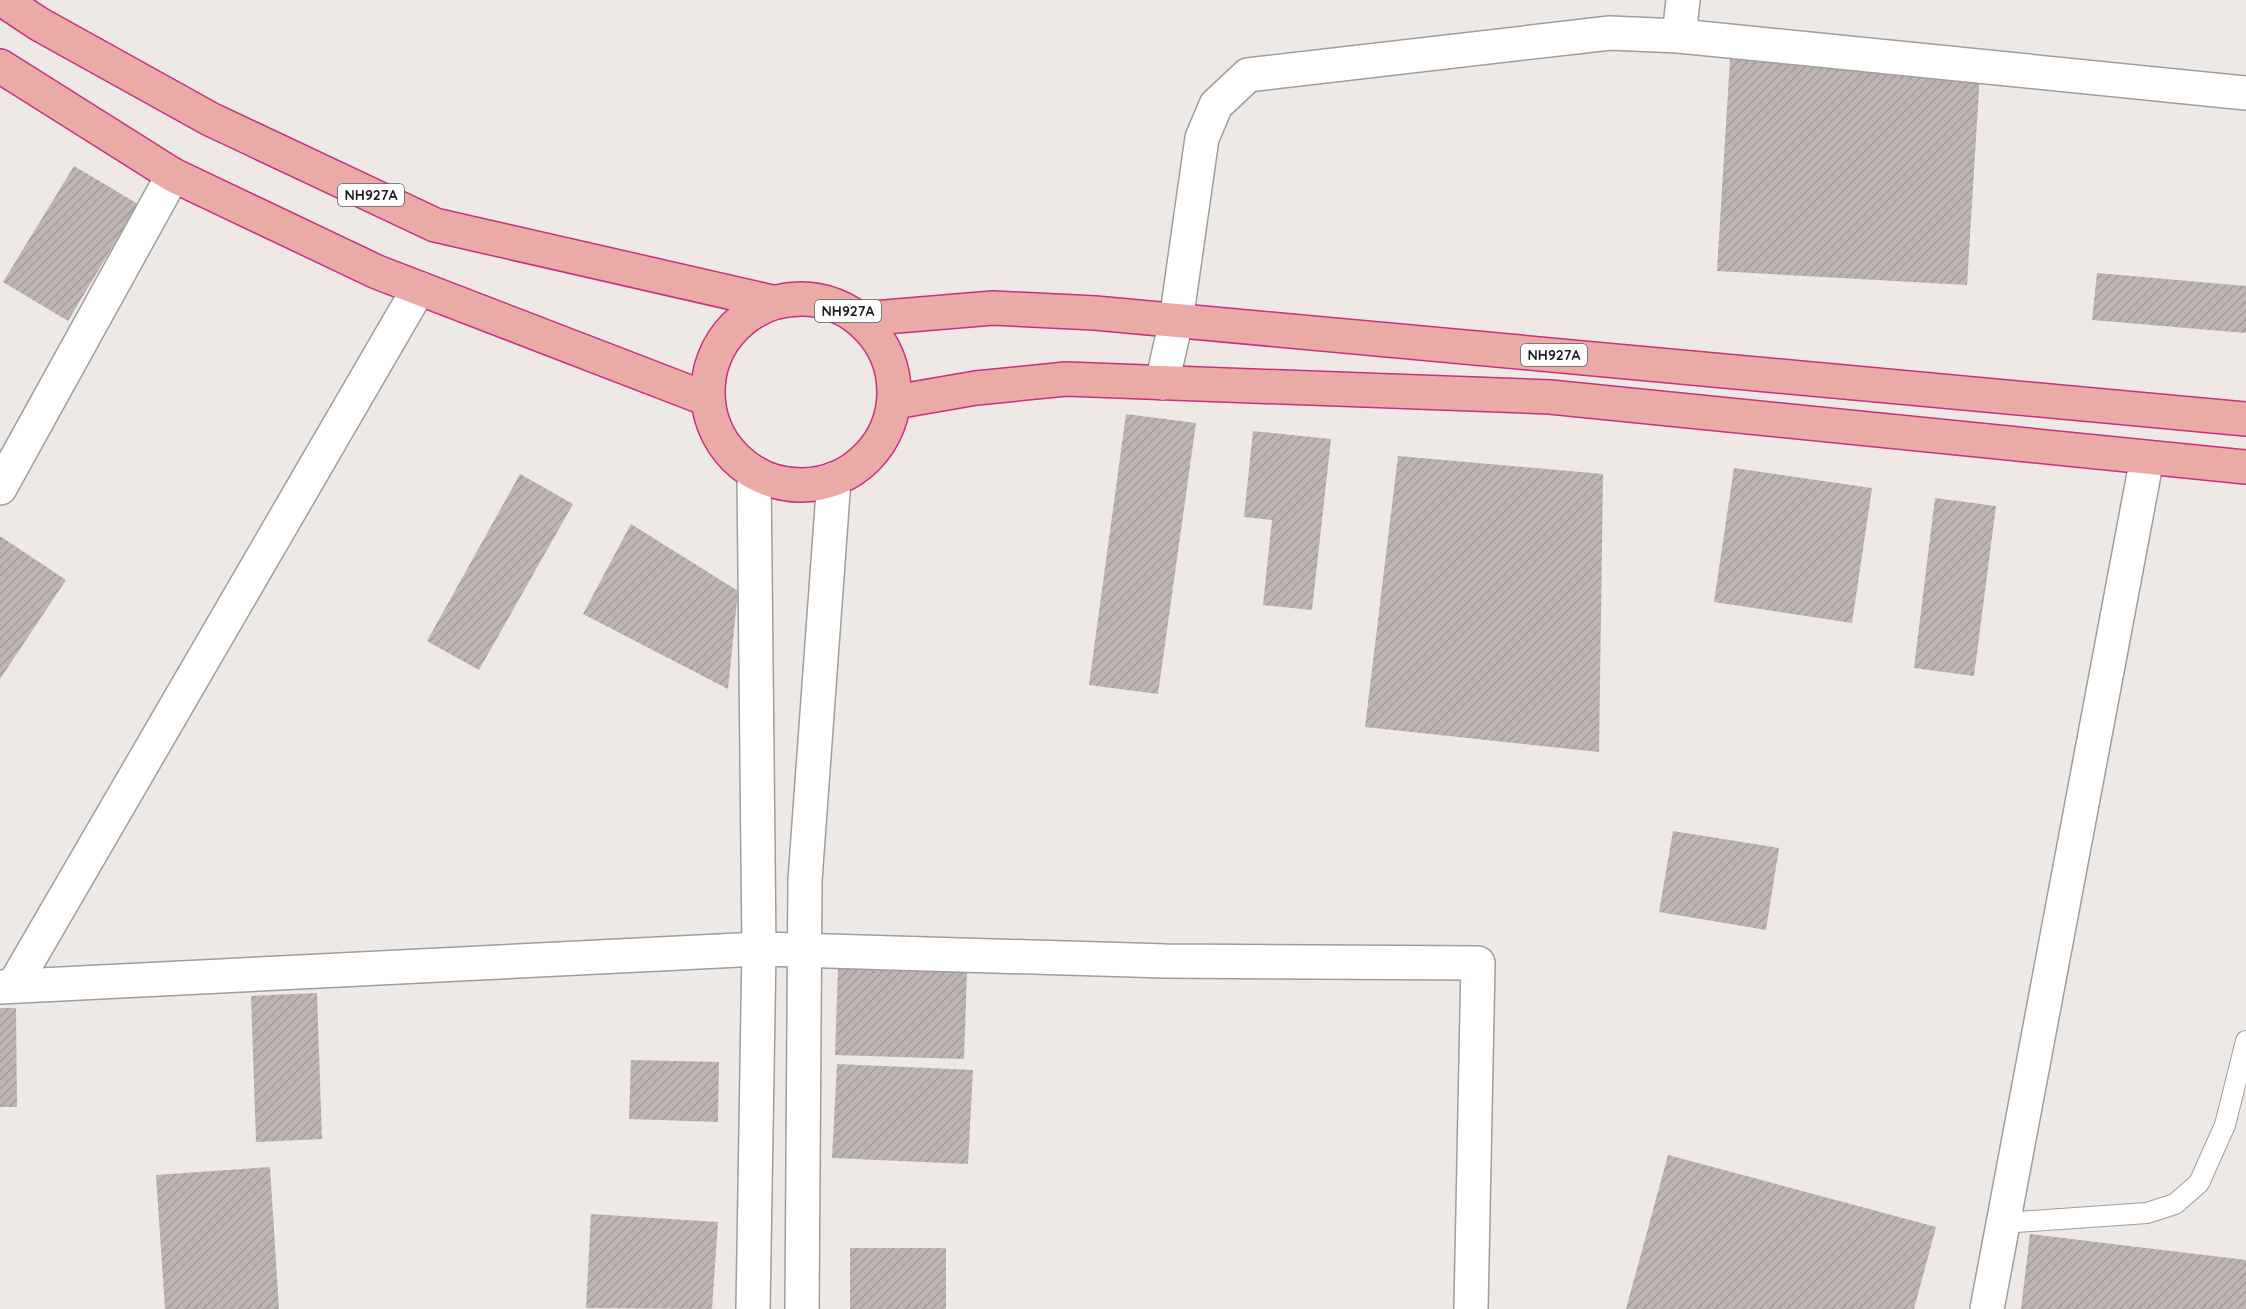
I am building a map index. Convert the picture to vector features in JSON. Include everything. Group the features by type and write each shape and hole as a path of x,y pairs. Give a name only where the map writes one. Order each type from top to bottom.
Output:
{"highway":[{"name":"NH927A","path":"3,0 39,24 210,119 435,225 772,302 804,298 834,303 861,319 882,343 893,372 895,402 886,432 869,458 843,476 814,485 783,485 754,474 730,455 714,429 707,399 711,368 723,340 745,317 772,302"},
{"path":"0,66 173,175 377,272 707,399"},
{"name":"NH927A","path":"861,319 993,308 1176,321 2246,419"},
{"path":"895,402 976,388 1066,380 1550,397 2246,467"}],"street":[{"path":"1679,36 1683,0"},
{"path":"1162,383 1176,321 1202,138 1216,105 1248,75 1610,33 1679,36 2246,93"},
{"path":"0,488 173,175"},
{"path":"7,986 419,288"},
{"path":"1988,1309 2147,458"},
{"path":"753,1309 759,949 754,474"},
{"path":"802,1309 805,880 834,479"},
{"path":"7,986 759,949 1166,961 1478,963 1471,1309"}],"lane":[{"path":"2003,1223 2147,1213 2175,1204 2199,1183 2225,1125 2246,1041"}],"building":[{"path":"1730,59 1980,73 1967,285 1717,271"},
{"path":"74,166 138,204 68,321 3,282"},
{"path":"2097,273 2246,286 2246,333 2092,320"},
{"path":"1126,414 1196,423 1158,694 1089,685"},
{"path":"1253,431 1331,439 1312,610 1263,605 1272,520 1244,517"},
{"path":"1398,456 1603,474 1599,752 1365,727"},
{"path":"1734,468 1872,488 1852,623 1714,602"},
{"path":"520,474 573,504 479,670 427,641"},
{"path":"1935,498 1996,506 1974,676 1914,668"},
{"path":"631,524 738,591 728,689 583,614"},
{"path":"0,536 66,580 0,679"},
{"path":"1673,831 1779,848 1766,930 1659,912"},
{"path":"838,967 967,971 964,1059 835,1055"},
{"path":"317,993 322,1139 256,1142 251,996"},
{"path":"0,1008 16,1008 17,1107 0,1107"},
{"path":"631,1060 719,1062 718,1122 629,1119"},
{"path":"837,1064 973,1070 968,1164 832,1158"},
{"path":"1668,1155 1936,1227 1914,1309 1626,1309"},
{"path":"270,1167 279,1309 165,1309 156,1175"},
{"path":"591,1214 718,1222 712,1309 586,1308"},
{"path":"2030,1234 2246,1260 2246,1309 2021,1309"},
{"path":"850,1248 946,1248 946,1309 850,1309"}]}
